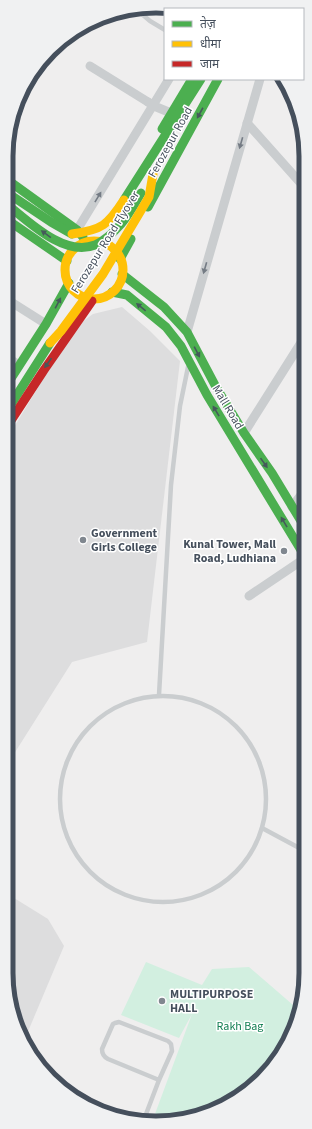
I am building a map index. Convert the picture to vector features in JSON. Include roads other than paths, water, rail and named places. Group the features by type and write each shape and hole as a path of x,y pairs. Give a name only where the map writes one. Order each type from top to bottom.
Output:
{"main road":[{"name":"Ferozepur Road","path":"87,243 141,164 191,80"},
{"name":"Ferozepur Road Flyover","path":"75,232 91,231 105,225 112,217 199,80"},
{"name":"Ferozepur Road Flyover","path":"13,401 50,343 61,331 102,274 149,197 156,167 208,80"},
{"name":"Ferozepur Road","path":"120,259 217,80"},
{"path":"13,184 92,246 108,236 121,223 156,167"},
{"path":"13,197 69,233 75,232"},
{"name":"Ferozepur Road Flyover","path":"13,209 50,238 65,244 87,243"},
{"path":"13,224 66,260"},
{"path":"97,241 114,249 123,266 118,285 112,292 105,296 88,298 71,288 67,280 65,270 66,260 78,245 87,243 97,241"},
{"name":"Mall Road","path":"122,274 164,307 187,332 216,387 244,433 272,473 299,518"},
{"path":"13,375 45,327 69,283"},
{"name":"Mall Road","path":"112,292 127,295 166,327 180,346 207,395 299,547"},
{"path":"13,417 93,298"},
{"path":"45,327 62,344"}],"street":[{"path":"90,66 151,104 171,113"},
{"path":"75,232 168,80"},
{"path":"187,332 260,80"},
{"path":"247,124 299,181"},
{"path":"13,304 45,327"},
{"path":"244,433 299,346"},
{"path":"13,362 19,366"},
{"path":"292,508 299,498"},
{"path":"249,596 299,562"}],"lane":[{"path":"141,14 164,29"},
{"path":"159,695 171,485 180,406 189,362"},
{"path":"159,695 178,696 197,701 215,709 231,720 245,735 255,751 262,770 266,789 266,808 262,828 254,848 241,866 226,881 207,892 186,900 164,902 142,901 122,894 102,884 86,869 73,852 64,832 59,810 59,789 64,767 73,747 85,730 100,716 118,705 138,698 159,695"},
{"path":"262,828 299,848"},
{"path":"145,1116 172,1051 171,1044 120,1022 113,1024 102,1048 104,1056 159,1080"}],"place":[{"name":"Government Girls College","path":"83,540"},
{"name":"Kunal Tower, Mall Road, Ludhiana","path":"284,551"},
{"name":"MULTIPURPOSE HALL","path":"162,1001"}],"park label":[{"name":"Rakh Bag","path":"240,1026"}]}
